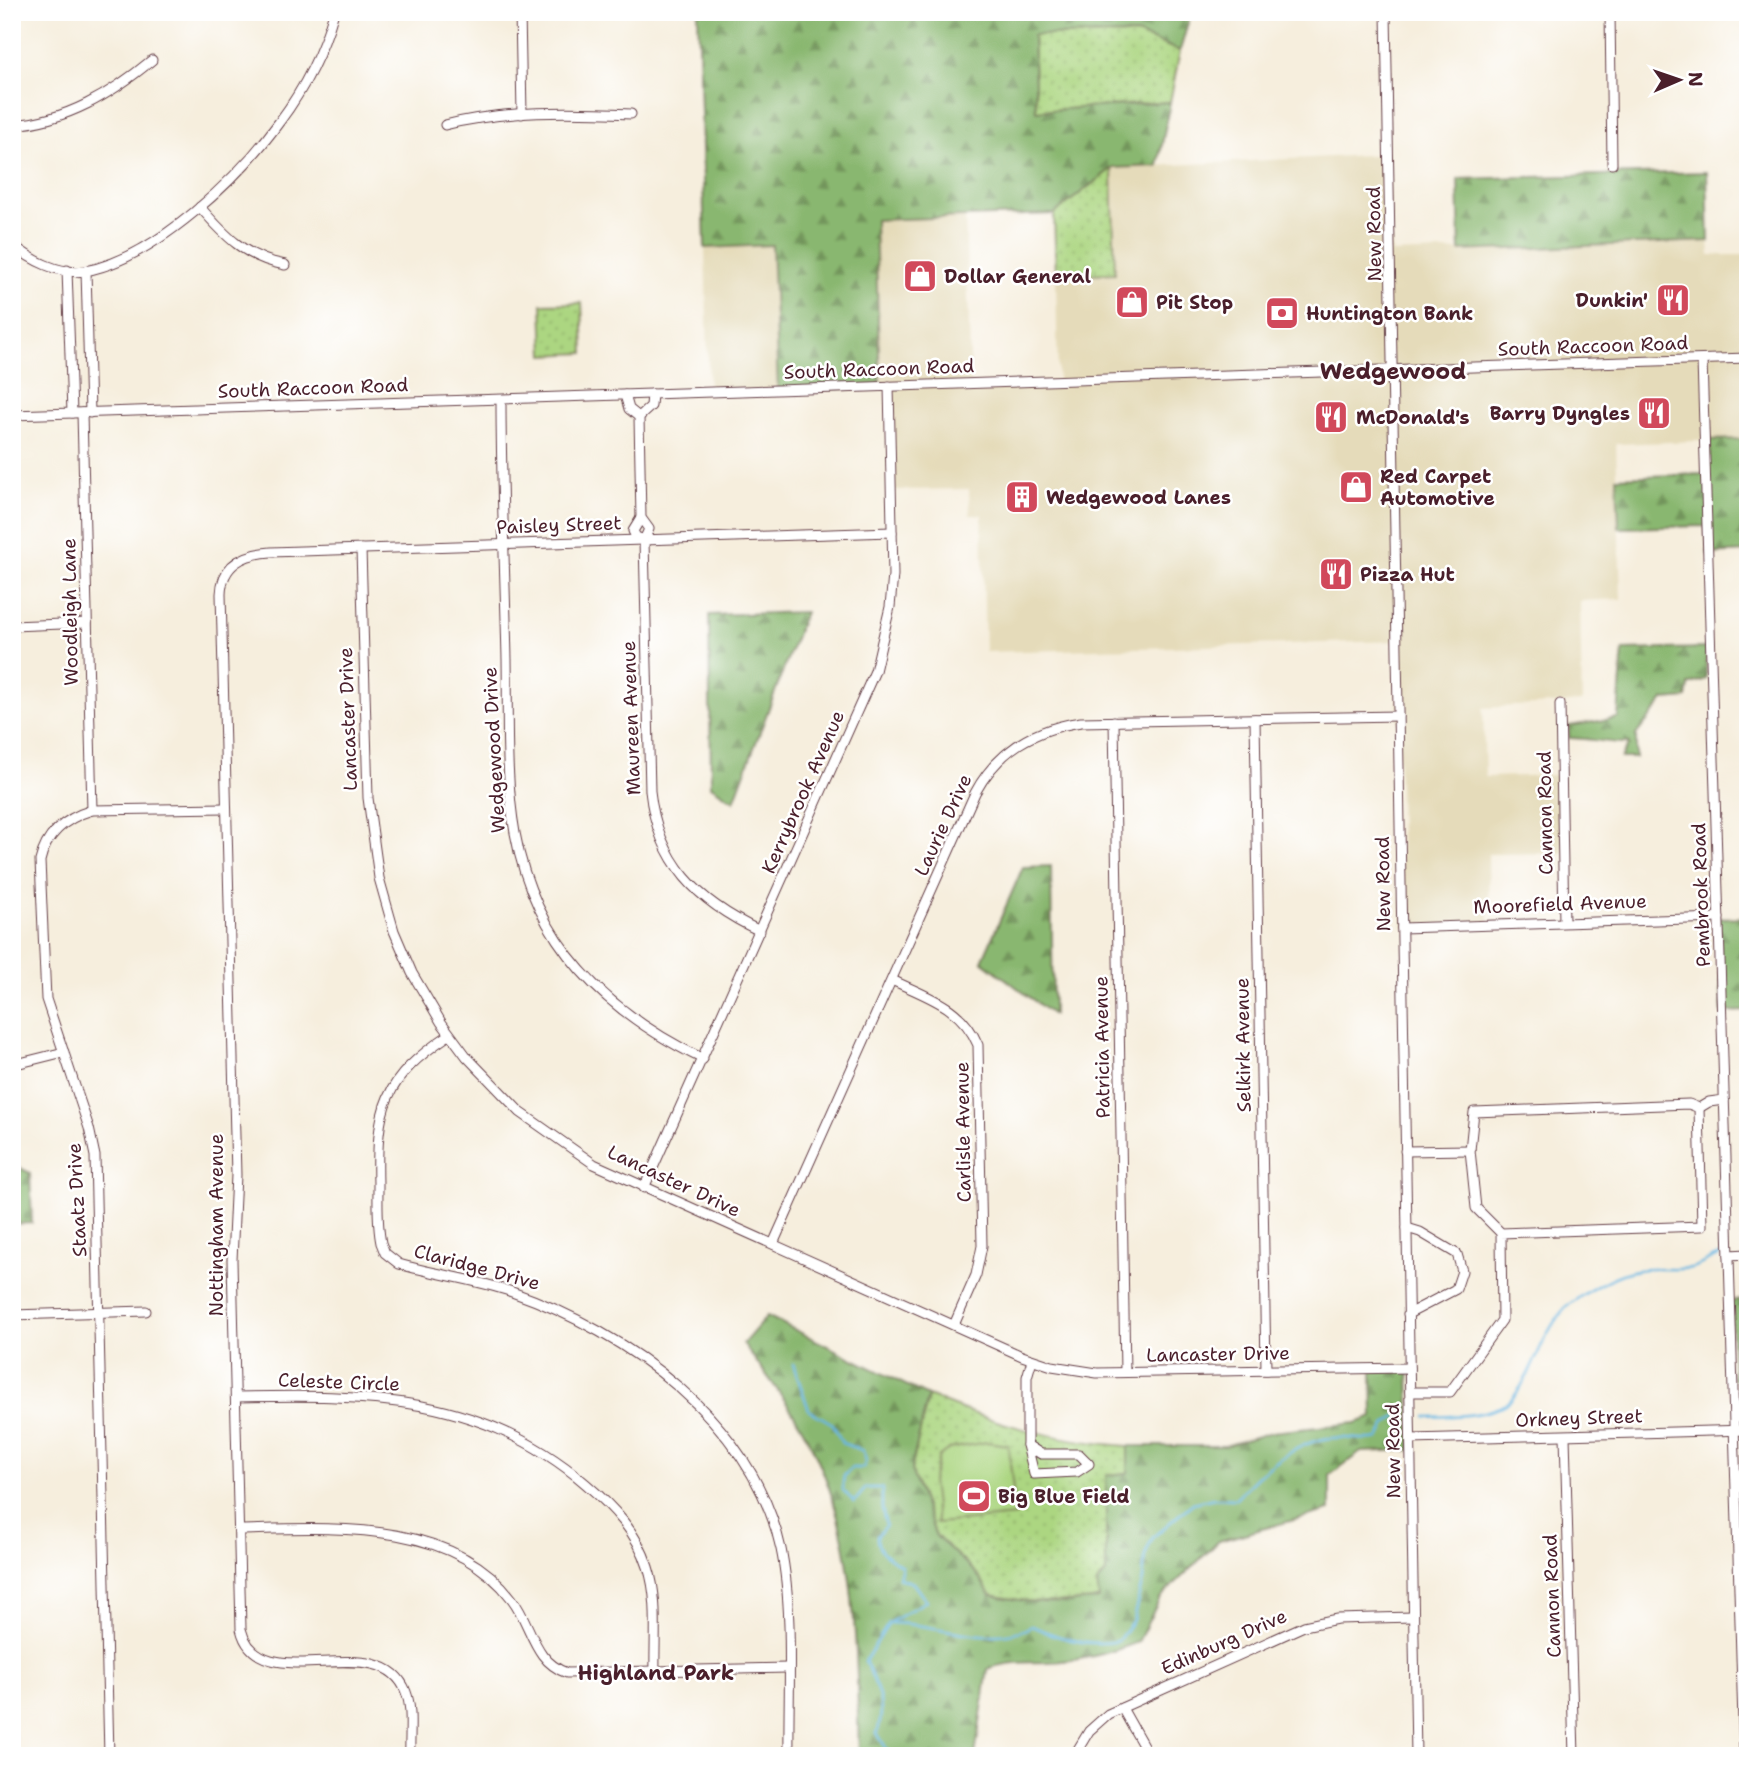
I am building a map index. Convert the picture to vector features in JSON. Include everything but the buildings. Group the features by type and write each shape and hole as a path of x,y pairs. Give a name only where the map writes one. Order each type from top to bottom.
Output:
{"street":[{"path":"12,244 37,261 67,270 86,271 144,245 200,207 232,179 282,119 319,53 334,12"},
{"path":"520,12 522,114"},
{"name":"New Road","path":"1386,12 1416,1756"},
{"path":"1610,12 1612,164"},
{"path":"12,125 54,117 90,103 124,84 152,60"},
{"path":"445,125 481,116 631,114"},
{"path":"200,207 239,248 261,259 285,265"},
{"path":"67,270 82,413"},
{"path":"82,413 86,271"},
{"name":"South Raccoon Road","path":"12,415 1748,358"},
{"name":"Pembrook Road","path":"1702,360 1744,1756"},
{"name":"Kerrybrook Avenue","path":"644,1188 875,671 890,607 892,532 888,386"},
{"path":"625,395 629,410 639,417 652,406 652,394"},
{"name":"Wedgewood Drive","path":"501,400 511,805 519,852 530,889 557,941 596,989 646,1029 703,1059"},
{"name":"Woodleigh Lane","path":"82,413 92,810"},
{"name":"Maureen Avenue","path":"639,417 640,518 649,529 644,540 650,791 657,826 671,859 695,890 733,918 760,931"},
{"name":"Paisley Street","path":"231,566 256,553 892,532"},
{"name":"Lancaster Drive","path":"361,549 368,798 374,853 386,904 400,947 424,996 449,1035 498,1092 546,1133 594,1164 644,1188 1032,1360 1075,1371 1125,1373 1409,1368"},
{"name":"Nottingham Avenue","path":"231,566 222,582 221,594 236,1175 232,1242 241,1629 250,1648 260,1657 278,1662 356,1663 391,1674 403,1686 408,1699 410,1756"},
{"path":"12,626 88,623"},
{"name":"Cannon Road","path":"1560,704 1564,922"},
{"name":"Laurie Drive","path":"773,1244 975,793 991,768 1010,749 1039,732 1059,725 1114,721 1398,716"},
{"name":"Selkirk Avenue","path":"1255,719 1266,1370"},
{"name":"Patricia Avenue","path":"1114,721 1125,1373"},
{"name":"Staatz Drive","path":"109,1756 95,1156 89,1128 43,979 40,861 53,833 67,821 92,810 226,808"},
{"name":"Moorefield Avenue","path":"1402,928 1719,918"},
{"name":"Carlisle Avenue","path":"892,981 959,1013 972,1030 978,1045 982,1247 976,1275 954,1325"},
{"name":"Claridge Drive","path":"449,1035 406,1069 391,1090 382,1110 377,1164 379,1235 385,1252 399,1264 490,1285 576,1319 641,1358 705,1414 749,1469 773,1522 785,1583 789,1756"},
{"path":"12,1065 64,1052"},
{"path":"1699,1108 1709,1102 1724,1100"},
{"path":"1689,1104 1699,1108 1702,1226 1502,1233 1476,1208 1470,1150 1474,1112 1689,1104"},
{"path":"1405,1151 1470,1150"},
{"path":"1407,1228 1420,1232 1457,1254 1462,1270 1456,1289 1408,1314"},
{"path":"1410,1392 1450,1392 1502,1320 1502,1233"},
{"path":"1729,1255 1748,1254"},
{"path":"12,1315 146,1311"},
{"path":"1027,1445 1041,1454 1079,1454 1089,1464 1077,1472 1034,1474 1027,1445 1027,1377 1032,1360"},
{"name":"Celeste Circle","path":"236,1397 348,1396 425,1405 488,1424 547,1454 613,1509 642,1549 653,1587 655,1673"},
{"name":"Orkney Street","path":"1411,1439 1748,1430"},
{"name":"Cannon Road","path":"1565,1436 1574,1756"},
{"path":"239,1530 359,1530 394,1534 430,1544 472,1564 507,1593 520,1611 539,1653 560,1671 578,1675 787,1668"},
{"name":"Edinburg Drive","path":"1074,1756 1096,1723 1122,1708 1304,1626 1337,1619 1413,1617"},
{"path":"1122,1708 1149,1756"}],"shaded area":[{"path":"1389,154 1392,253 1709,241 1710,255 1748,255 1748,439 1616,444 1621,599 1580,601 1582,702 1483,708 1485,777 1561,775 1563,853 1488,854 1489,925 1402,928 1396,641 985,652 982,515 970,515 969,489 891,490 889,387 880,387 875,220 965,217 971,383 1058,381 1056,275 1115,272 1112,168"},
{"path":"772,245 778,390 709,392 705,248"}],"green space":[{"path":"698,12 1191,12 1180,51 1137,34 1033,35 1036,111 1170,102 1158,166 1112,168 1054,214 875,220 880,387 778,390 772,245 705,248"},
{"path":"1137,34 1180,51 1170,102 1036,111 1033,35"},
{"path":"1112,168 1115,273 1056,275 1054,214"},
{"path":"1707,172 1709,241 1460,251 1458,179"},
{"path":"582,303 584,353 544,355 542,304"},
{"path":"1748,439 1748,552 1708,554 1706,526 1619,528 1617,477 1705,474 1704,440"},
{"path":"805,612 734,801 711,786 709,615"},
{"path":"1706,648 1706,679 1689,685 1687,698 1664,700 1636,735 1636,758 1621,758 1629,743 1569,738 1569,726 1618,718 1623,650"},
{"path":"1051,866 1053,1015 982,961 1023,867"},
{"path":"1748,917 1748,1011 1722,1012 1719,918"},
{"path":"12,1164 30,1173 32,1223 12,1224"},
{"path":"1748,1300 1748,1379 1733,1380 1731,1301"},
{"path":"767,1316 928,1396 911,1470 936,1536 975,1572 991,1595 1045,1602 1099,1599 1097,1583 1106,1573 1106,1475 1128,1473 1128,1446 1225,1446 1272,1432 1356,1423 1373,1417 1372,1369 1409,1368 1411,1450 1361,1452 1330,1475 1330,1510 1219,1541 1160,1598 1138,1642 1082,1658 1010,1664 988,1669 975,1756 859,1756 852,1600 840,1524 829,1487 807,1437 782,1396 743,1344"},
{"path":"928,1396 1026,1430 1101,1444 1128,1446 1128,1473 1106,1475 1106,1573 1099,1599 1045,1602 991,1595 975,1572 936,1536 911,1470"},
{"name":"Big Blue Field","path":"987,1442 1008,1445 1016,1516 937,1523 932,1481 939,1456 949,1449"}],"waterway":[{"path":"1426,1417 1482,1413 1511,1400 1528,1375 1560,1314 1571,1303 1603,1283 1638,1270 1691,1268 1720,1255"},
{"path":"793,1364 809,1410 833,1424 842,1443 863,1451 866,1461 863,1468 852,1468 844,1476 842,1489 854,1502 866,1488 882,1488 882,1509 886,1525 877,1536 879,1547 902,1567 899,1578 913,1583 926,1601 892,1621"},
{"path":"891,1756 877,1733 880,1704 865,1661 889,1623 981,1635 999,1635 1032,1626 1074,1640 1096,1643 1118,1641 1133,1620 1143,1579 1145,1555 1153,1537 1193,1503 1214,1498 1236,1499 1278,1460 1304,1445 1331,1438 1379,1438 1386,1424 1397,1416"}],"place":[{"name":"Dollar General","path":"920,276"},
{"name":"Dunkin'","path":"1673,300"},
{"name":"Pit Stop","path":"1132,302"},
{"name":"Huntington Bank","path":"1282,313"},
{"name":"Barry Dyngles","path":"1654,413"},
{"name":"McDonald's","path":"1331,417"},
{"name":"Red Carpet Automotive","path":"1356,487"},
{"name":"Wedgewood Lanes","path":"1022,497"},
{"name":"Pizza Hut","path":"1336,574"},
{"name":"Big Blue Field","path":"974,1496"}],"district":[{"name":"Wedgewood","path":"1393,371"},
{"name":"Highland Park","path":"656,1673"}]}
